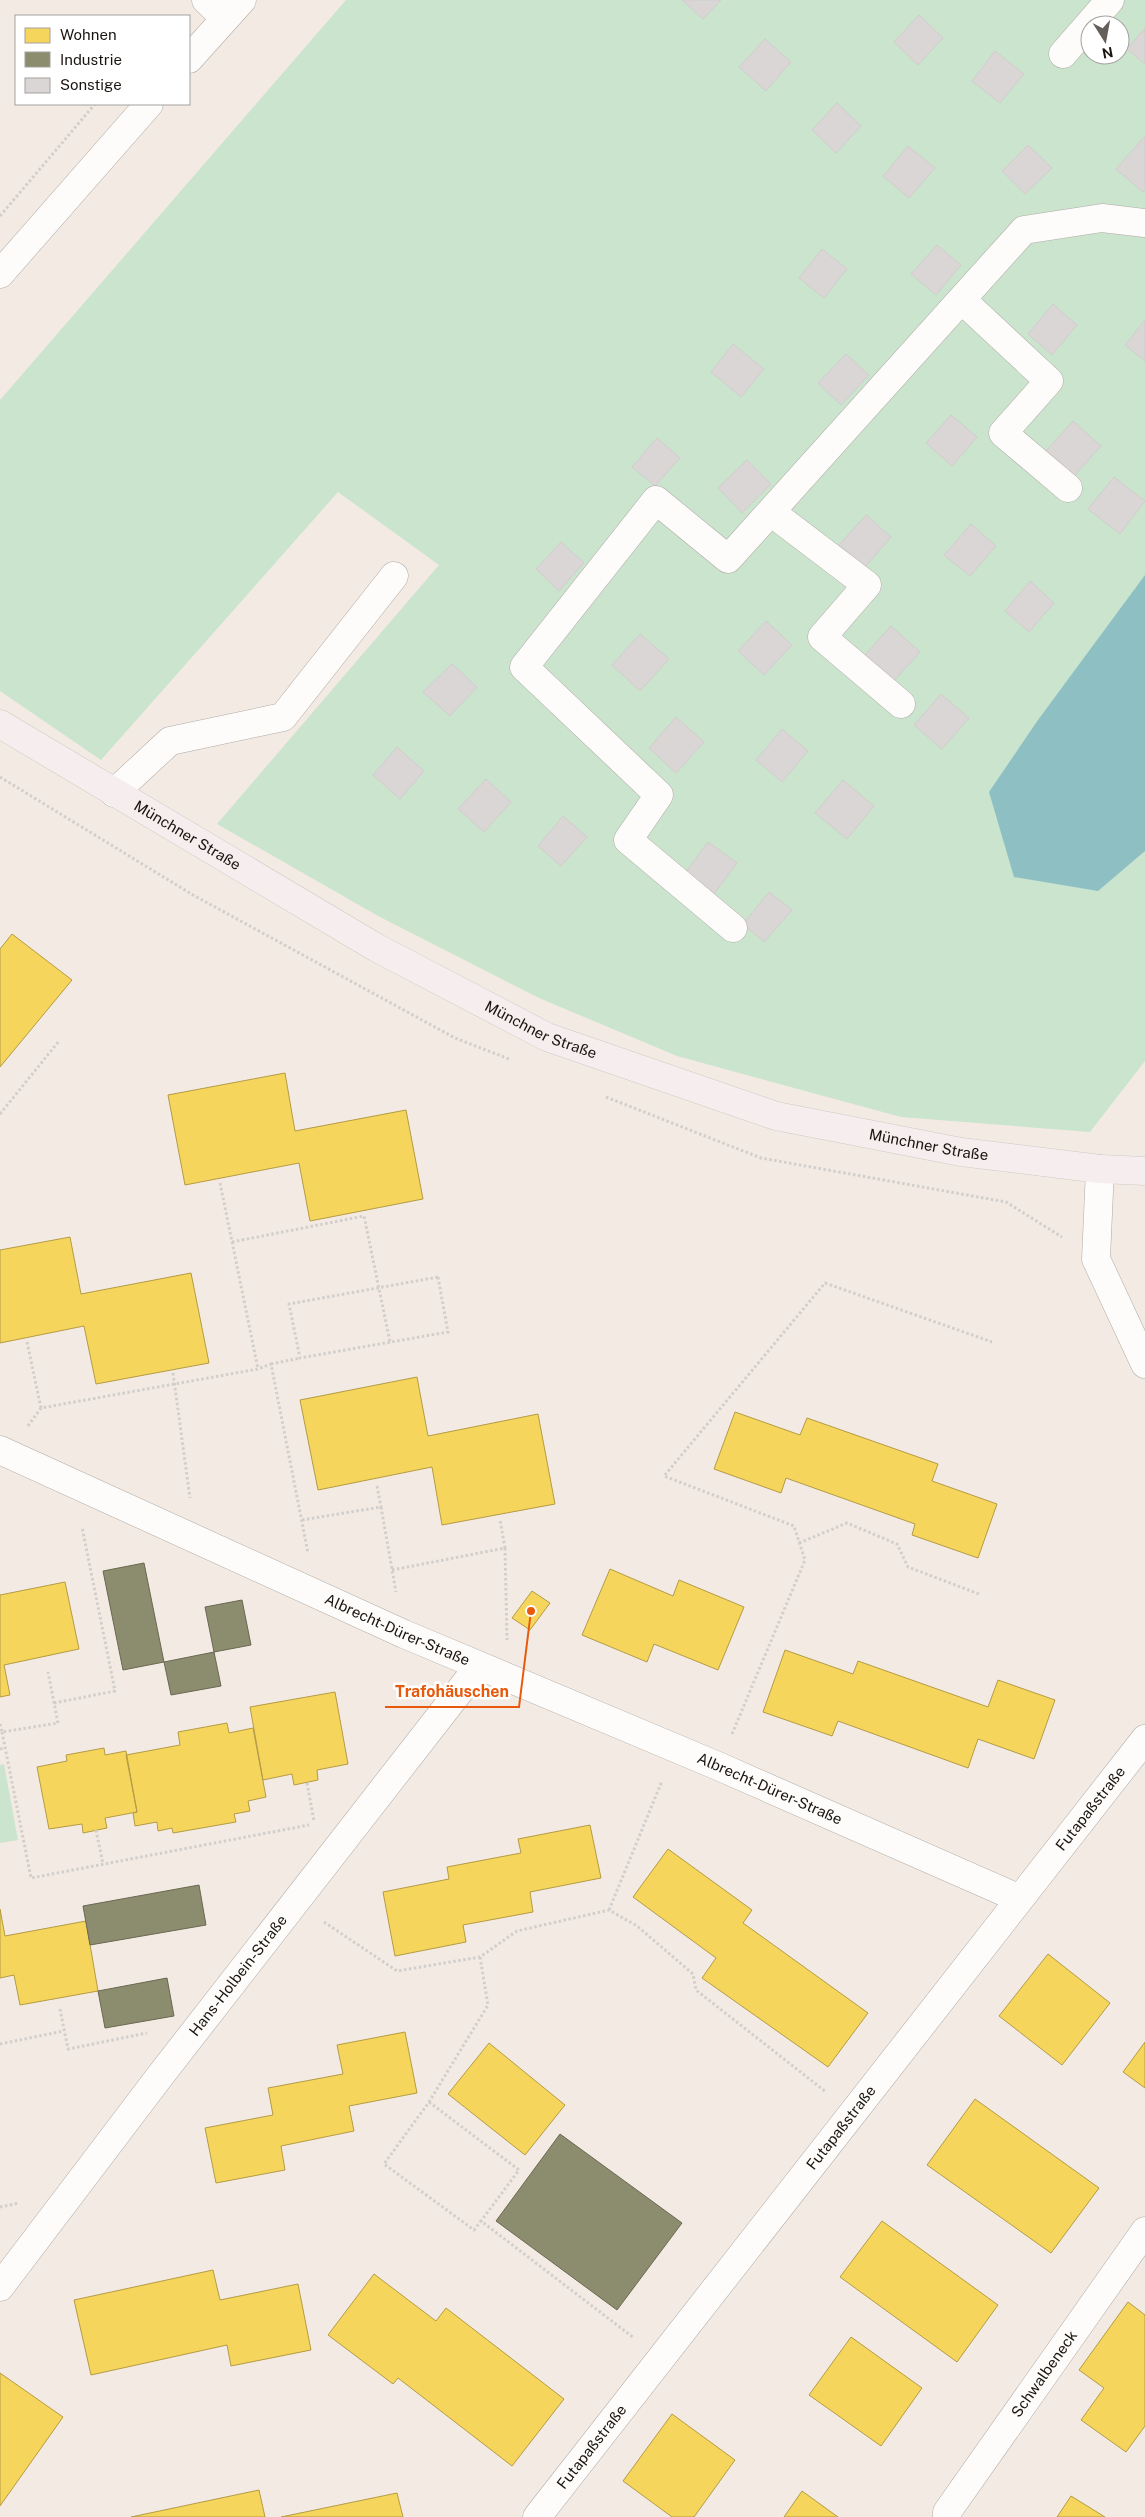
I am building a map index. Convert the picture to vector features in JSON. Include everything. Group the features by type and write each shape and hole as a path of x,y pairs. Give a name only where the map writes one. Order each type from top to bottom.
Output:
{"main road":[{"name":"Münchner Straße","path":"0,724 376,948 547,1037 776,1116 961,1152 1100,1169 1145,1171"}],"street":[{"path":"1063,54 1110,0"},
{"path":"190,57 224,6"},
{"path":"2,268 148,105"},
{"path":"733,928 628,840 659,795 524,668 656,500 728,559 1024,230 1102,218 1145,223"},
{"path":"962,300 1049,381 1003,433 1068,488"},
{"path":"771,512 867,585 822,637 901,704"},
{"path":"114,793 170,741 284,717 394,576"},
{"path":"1100,1169 1096,1259 1145,1364"},
{"name":"Albrecht-Dürer-Straße","path":"5,1452 404,1634 718,1766 1018,1898"},
{"name":"Hans-Holbein-Straße","path":"0,2287 202,2022 479,1666"},
{"name":"Futapaßstraße","path":"537,2517 1018,1898 1145,1738"},
{"name":"Schwalbeneck","path":"947,2517 947,2512 1145,2231"}],"path":[{"path":"0,216 94,105"},
{"path":"0,1114 59,1041"},
{"path":"220,1183 258,1369"},
{"path":"232,1242 364,1216 390,1342"},
{"path":"5,1452 41,1408 258,1369 271,1364 300,1358 448,1332 438,1277 289,1304 300,1358"},
{"path":"718,1766 805,1560 794,1526 664,1476 825,1283 992,1342"},
{"path":"27,1342 41,1408"},
{"path":"271,1364 316,1593"},
{"path":"173,1373 176,1383 195,1539"},
{"path":"54,1703 115,1691 74,1485"},
{"path":"376,1486 404,1634"},
{"path":"302,1520 381,1507"},
{"path":"500,1520 505,1548 508,1678"},
{"path":"799,1543 847,1523 896,1544 908,1567 979,1594"},
{"path":"392,1570 505,1548"},
{"path":"2,1732 58,1723 48,1672"},
{"path":"0,1724 31,1878 315,1824 307,1783"},
{"path":"0,1749 5,1748"},
{"path":"609,1910 675,1748"},
{"path":"96,1830 103,1864"},
{"path":"295,1903 397,1971 480,1957 517,1930 609,1910 637,1926 693,1974 696,1990 852,2112"},
{"path":"429,2102 519,2170 474,2230 384,2164 429,2102 488,2005 480,1957"},
{"path":"60,2009 68,2048 202,2022"},
{"path":"0,2044 64,2032"},
{"path":"481,2221 661,2359"}],"green space":[{"path":"346,0 1145,0 1145,1061 1090,1132 901,1117 677,1056 539,998 380,917 217,824 439,565 338,492 101,760 0,691 0,400"},
{"path":"4,1764 18,1840 0,1843 0,1765"}],"water":[{"path":"1145,575 1145,851 1098,891 1014,877 989,792 1038,720"}],"building: Wohnen":[{"path":"12,934 72,980 0,1067 0,949"},
{"path":"285,1073 295,1131 406,1110 423,1199 310,1221 299,1163 185,1185 168,1095"},
{"path":"70,1237 81,1294 191,1273 209,1363 96,1384 84,1326 0,1343 0,1250"},
{"path":"417,1377 428,1436 538,1414 555,1504 442,1525 432,1467 318,1490 300,1400"},
{"path":"735,1412 800,1435 807,1418 938,1464 932,1481 997,1504 978,1558 912,1535 915,1524 786,1478 781,1493 714,1469"},
{"path":"610,1569 673,1596 679,1580 744,1607 718,1670 654,1644 647,1662 582,1635"},
{"path":"65,1582 79,1649 4,1665 10,1695 0,1697 0,1595"},
{"path":"532,1591 550,1603 530,1630 512,1618"},
{"path":"785,1650 853,1674 858,1661 988,1707 998,1680 1055,1700 1034,1759 978,1739 968,1768 838,1721 832,1736 763,1712"},
{"path":"335,1692 348,1764 317,1770 318,1780 294,1785 292,1774 263,1780 250,1707"},
{"path":"227,1723 229,1733 253,1728 266,1797 248,1801 250,1811 234,1814 236,1822 173,1833 172,1828 158,1831 157,1822 135,1826 133,1813 137,1812 126,1755 180,1745 178,1732"},
{"path":"104,1748 105,1755 126,1751 137,1812 105,1818 107,1828 83,1833 82,1824 49,1829 37,1767 67,1761 66,1755"},
{"path":"590,1825 601,1878 530,1892 533,1912 463,1925 466,1942 395,1956 383,1892 449,1879 447,1867 521,1853 518,1839"},
{"path":"668,1849 752,1910 743,1923 868,2013 828,2067 702,1978 716,1958 633,1897"},
{"path":"0,1909 5,1936 86,1921 98,1991 20,2005 14,1975 0,1978"},
{"path":"1048,1954 1110,2003 1062,2065 999,2016"},
{"path":"405,2032 417,2093 349,2106 354,2131 281,2146 285,2170 216,2183 205,2128 273,2115 268,2088 343,2074 337,2045"},
{"path":"1145,2042 1145,2088 1123,2072"},
{"path":"489,2043 565,2105 525,2155 448,2094"},
{"path":"975,2099 1099,2188 1051,2253 927,2165"},
{"path":"882,2221 998,2305 957,2362 840,2277"},
{"path":"213,2270 220,2300 298,2284 311,2350 231,2366 227,2345 91,2375 74,2300"},
{"path":"374,2274 436,2321 446,2308 564,2399 512,2466 398,2378 393,2384 328,2335"},
{"path":"1128,2302 1145,2315 1145,2426 1126,2452 1081,2420 1104,2388 1079,2370"},
{"path":"851,2337 922,2388 881,2446 809,2395"},
{"path":"0,2373 63,2417 0,2506"},
{"path":"672,2414 735,2460 694,2517 672,2517 623,2481"},
{"path":"259,2490 265,2517 131,2517"},
{"path":"802,2491 838,2517 784,2517"},
{"path":"397,2493 403,2517 281,2517"},
{"path":"1071,2496 1105,2517 1057,2517"}],"building: Industrie":[{"path":"144,1563 164,1662 123,1670 103,1571"},
{"path":"242,1600 251,1645 214,1652 205,1607"},
{"path":"214,1652 221,1686 171,1695 164,1662"},
{"path":"199,1885 206,1925 90,1945 83,1906"},
{"path":"167,1978 174,2016 105,2028 98,1991"},
{"path":"560,2134 682,2223 617,2310 496,2221"}],"building: Sonstige":[{"path":"682,0 721,0 703,19"},
{"path":"919,15 943,38 918,65 894,42"},
{"path":"1145,28 1145,64 1130,52 1130,46"},
{"path":"765,39 791,62 766,91 739,67"},
{"path":"995,51 1024,74 1000,103 972,81"},
{"path":"837,103 861,126 836,153 812,130"},
{"path":"1145,136 1145,189 1143,192 1116,169"},
{"path":"1028,145 1052,168 1025,194 1002,171"},
{"path":"908,146 935,168 909,198 883,176"},
{"path":"937,245 961,265 936,295 911,274"},
{"path":"822,249 847,269 824,298 799,278"},
{"path":"1053,304 1077,325 1052,355 1028,334"},
{"path":"1145,320 1145,361 1125,345"},
{"path":"733,344 764,369 741,397 711,372"},
{"path":"846,354 869,375 841,405 818,383"},
{"path":"951,415 977,437 952,466 926,443"},
{"path":"1073,421 1101,446 1073,477 1045,452"},
{"path":"657,438 680,458 655,486 632,467"},
{"path":"747,460 771,484 742,513 718,488"},
{"path":"1114,477 1145,501 1120,534 1088,509"},
{"path":"866,515 891,537 865,567 839,545"},
{"path":"971,524 996,546 970,576 944,555"},
{"path":"561,542 584,563 559,591 536,569"},
{"path":"1030,581 1054,603 1029,632 1005,611"},
{"path":"766,621 792,645 764,675 738,651"},
{"path":"891,626 920,652 892,683 863,657"},
{"path":"640,634 669,659 640,691 612,665"},
{"path":"452,664 477,687 450,716 423,692"},
{"path":"941,694 969,718 942,749 914,725"},
{"path":"676,717 704,742 676,773 649,748"},
{"path":"782,729 808,751 782,782 756,760"},
{"path":"397,747 424,771 400,799 373,775"},
{"path":"486,779 511,802 484,832 458,809"},
{"path":"843,780 874,806 847,839 815,813"},
{"path":"563,816 587,837 561,866 538,846"},
{"path":"708,842 737,863 714,894 685,873"},
{"path":"769,892 792,910 764,942 743,924"}],"place":[{"name":"Trafohäuschen","path":"531,1611"}]}
